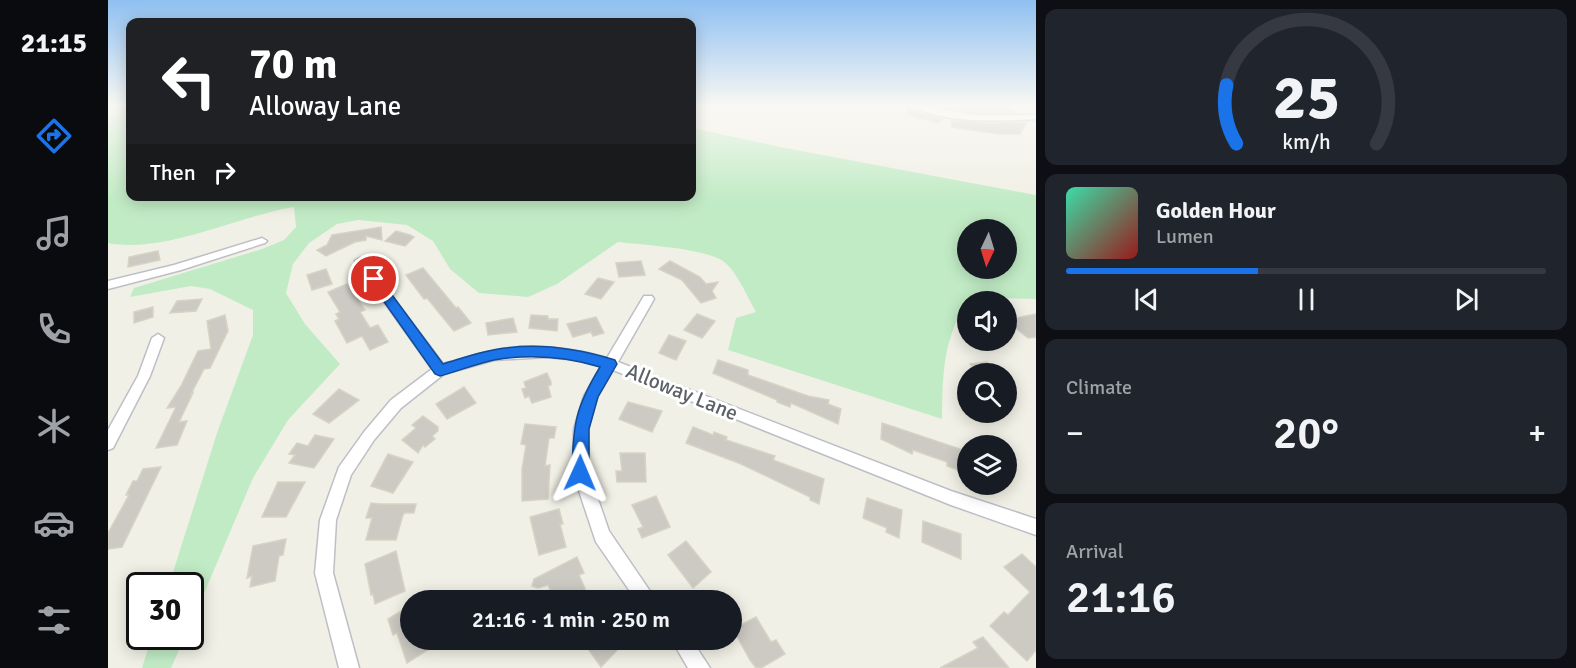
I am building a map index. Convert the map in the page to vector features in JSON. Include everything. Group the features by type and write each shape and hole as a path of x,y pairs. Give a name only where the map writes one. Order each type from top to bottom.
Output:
{"street":[{"path":"108,285 177,268 262,241"},
{"path":"360,261 440,370"},
{"path":"640,590 602,536 580,473 581,429 591,396 648,298"},
{"path":"108,444 144,376 158,338"},
{"name":"Alloway Lane","path":"349,668 324,573 328,520 344,472 369,436 396,404 440,370 495,355 547,352 578,355 610,364 951,498 1036,527"},
{"path":"688,650 700,668"}],"green space":[{"path":"108,137 126,137 126,201 696,201 696,137 734,137 1036,195 1036,299 1017,299 1017,291 957,291 957,320 950,340 943,377 942,419 728,350 736,318 756,312 728,265 702,253 618,242 557,284 528,297 479,293 450,269 433,241 407,225 358,220 337,224 309,243 293,264 286,293 305,324 340,364 288,420 253,478 204,593 204,572 173,572 217,433 253,335 253,310 210,289 191,286 130,297 134,288 262,249 284,240 296,227 294,207 177,239 130,245 108,243"},
{"path":"148,650 179,650 171,668 142,668"}],"building":[{"path":"381,227 382,240 366,236 366,240 355,242 326,256 317,250 327,245 332,235"},
{"path":"396,231 414,237 405,246 385,241"},
{"path":"158,251 160,260 128,267 129,257"},
{"path":"641,261 645,275 619,277 616,263"},
{"path":"670,261 700,277 706,284 718,282 712,291 716,298 701,303 682,280 659,269"},
{"path":"423,268 471,323 454,331 427,298 424,299 406,275"},
{"path":"326,269 332,284 312,290 307,275"},
{"path":"598,278 614,282 601,299 585,294"},
{"path":"347,284 365,310 360,312 370,328 378,325 388,342 370,350 362,336 347,343 335,321 339,319 336,314 340,312 328,292"},
{"path":"202,299 196,311 170,313 177,301"},
{"path":"153,307 153,317 134,323 134,312"},
{"path":"697,314 715,321 702,338 684,330"},
{"path":"1036,314 1036,337 1028,338 1017,329 1017,318"},
{"path":"225,315 228,331 210,368 204,369 191,394 193,393 179,422 187,421 177,445 156,448 176,407 167,408 198,351 211,349 207,321"},
{"path":"531,315 558,319 557,331 529,328"},
{"path":"596,317 604,333 593,336 591,332 573,337 567,324"},
{"path":"513,318 517,332 488,335 486,323"},
{"path":"669,335 686,341 676,360 659,353"},
{"path":"718,360 748,370 748,375 808,396 829,400 828,404 841,409 838,424 791,403 790,407 777,402 777,400 713,373"},
{"path":"547,373 551,382 548,386 551,397 532,403 529,396 525,398 522,389 526,388 524,382"},
{"path":"464,387 476,403 447,419 436,404"},
{"path":"339,389 359,400 329,423 313,414"},
{"path":"628,402 662,411 652,432 619,419"},
{"path":"423,416 438,427 438,431 432,436 435,439 425,447 423,445 418,453 402,440 416,428 412,425"},
{"path":"882,423 957,448 957,470 947,466 947,462 913,450 912,454 881,439"},
{"path":"525,424 556,427 554,438 549,438 545,466 550,465 548,499 522,501 522,469 526,445 521,444"},
{"path":"693,427 713,435 714,432 727,437 726,440 775,456 773,460 824,479 819,504 810,500 810,497 741,464 686,443"},
{"path":"315,435 334,439 314,468 289,463 295,455 289,454 297,443 308,446"},
{"path":"620,453 645,453 646,482 617,482 616,471 622,471"},
{"path":"388,454 413,462 393,493 371,486"},
{"path":"161,467 122,547 108,549 108,533 129,495 126,495 133,481 137,481 143,469"},
{"path":"278,482 305,482 286,517 262,517"},
{"path":"656,496 670,527 642,538 638,529 643,527 632,505"},
{"path":"867,498 902,510 899,538 886,532 887,528 863,518"},
{"path":"371,503 416,504 414,513 404,513 396,540 366,540 372,518 366,518"},
{"path":"559,509 566,547 539,555 530,517"},
{"path":"923,521 961,534 961,559 922,542"},
{"path":"286,539 283,555 279,556 275,581 250,587 252,576 247,578 253,546"},
{"path":"686,541 711,572 693,588 668,555"},
{"path":"396,551 405,590 400,590 400,593 375,604 365,564"},
{"path":"1022,554 1036,567 1036,650 1027,661 990,626 1004,612 1008,615 1030,592 1004,567"},
{"path":"577,557 584,573 579,575 586,590 550,590 548,585 538,588 532,586 534,579"},
{"path":"400,612 400,642 397,633 393,635 388,619"},
{"path":"756,617 771,642 776,640 785,654 761,668 756,668 742,645 742,624"},
{"path":"983,637 1009,668 940,668 978,648 973,642"},
{"path":"403,650 428,650 407,663"},
{"path":"589,650 617,650 601,667"}],"route":[{"path":"374,279 440,370 495,355 547,352 578,355 610,364 591,396 581,429 580,473"}]}
